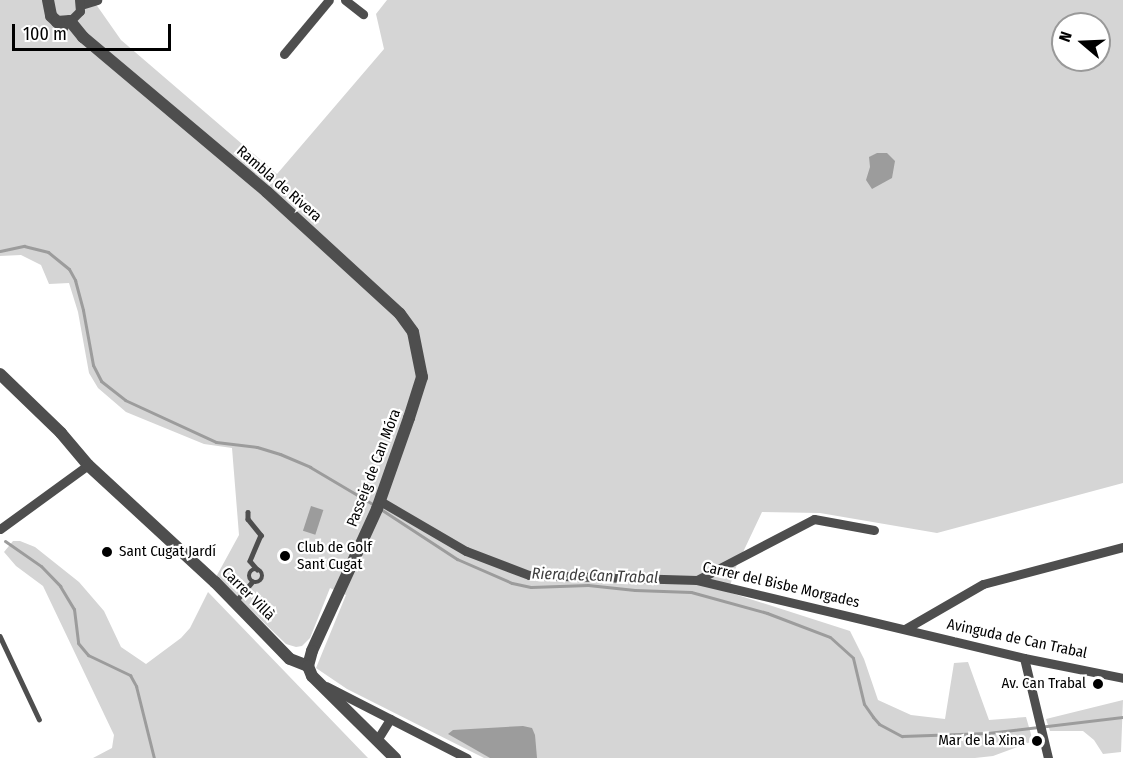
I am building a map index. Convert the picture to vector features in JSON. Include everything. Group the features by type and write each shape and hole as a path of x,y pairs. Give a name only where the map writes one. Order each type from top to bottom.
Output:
{"street":[{"path":"48,0 48,11 57,22 83,37"},
{"path":"57,22 70,21 77,16 80,3 97,0"},
{"path":"284,54 329,0"},
{"path":"345,0 363,14"},
{"path":"70,21 83,37"},
{"name":"Rambla de Rivera","path":"83,37 267,192 400,314 413,332 422,377"},
{"name":"Carrer Villà","path":"0,374 61,433 88,465 235,602 290,658 308,666 312,676 395,758"},
{"name":"Passeig de Can Móra","path":"308,666 312,651 379,504 422,377"},
{"path":"0,528 88,465"},
{"name":"Carrer del Bisbe Morgades","path":"379,504 466,551 529,575 697,580 905,630"},
{"path":"697,580 814,519 874,530"},
{"path":"905,630 983,584 1123,547"},
{"name":"Avinguda de Can Trabal","path":"905,630 1123,678"},
{"path":"1024,658 1048,758"},
{"path":"318,682 467,758"},
{"path":"376,740 390,719"}],"lane":[{"path":"248,512 248,519 261,535 250,561 263,573 263,579 258,583 252,582"},
{"path":"252,582 249,574 257,569"},
{"path":"235,602 252,582"},
{"path":"0,636 39,719"}],"shaded area":[{"path":"0,0 93,0 121,40 277,174 384,49 376,14 387,0 1123,0 1123,483 937,533 820,513 762,512 736,567 728,592 850,631 864,659 878,700 911,715 945,719 954,663 968,662 989,720 1026,717 1033,741 993,756 975,758 484,758 347,689 316,668 346,595 330,588 310,638 302,646 296,647 286,644 216,577 239,535 232,448 204,444 126,412 98,388 89,373 78,312 69,283 49,284 41,265 21,255 0,256"},
{"path":"877,153 887,153 895,161 892,178 872,189 866,180 870,167 869,157"},
{"path":"311,506 323,510 315,535 303,531"},
{"path":"13,541 20,541 35,547 79,582 104,611 121,647 146,664 181,638 190,628 208,592 368,758 93,758 112,748 114,735 43,586 16,566 4,552"},
{"path":"1123,700 1121,752 1103,754 1094,740 1083,731 1050,731 1046,719"},
{"path":"523,726 532,728 535,735 537,758 490,758 448,734 453,730"}],"waterway":[{"name":"Riera de Can Trabal","path":"0,251 24,246 48,252 69,269 75,280 83,310 93,365 101,381 125,400 216,442 257,447 280,454 310,467 376,506"},
{"name":"Riera de Can Trabal","path":"382,510 457,559 512,583 531,587 588,585 635,590 691,592 767,613 830,637 853,658 864,704 873,717 879,724 902,736 988,733 1123,717"},
{"path":"5,541 41,566 60,586 74,609 78,643 88,655 130,675 136,686 154,758"}],"place":[{"name":"Sant Cugat Jardí","path":"107,552"},
{"name":"Club de Golf Sant Cugat","path":"285,556"},
{"name":"Av. Can Trabal","path":"1098,684"},
{"name":"Mar de la Xina","path":"1037,741"}]}
